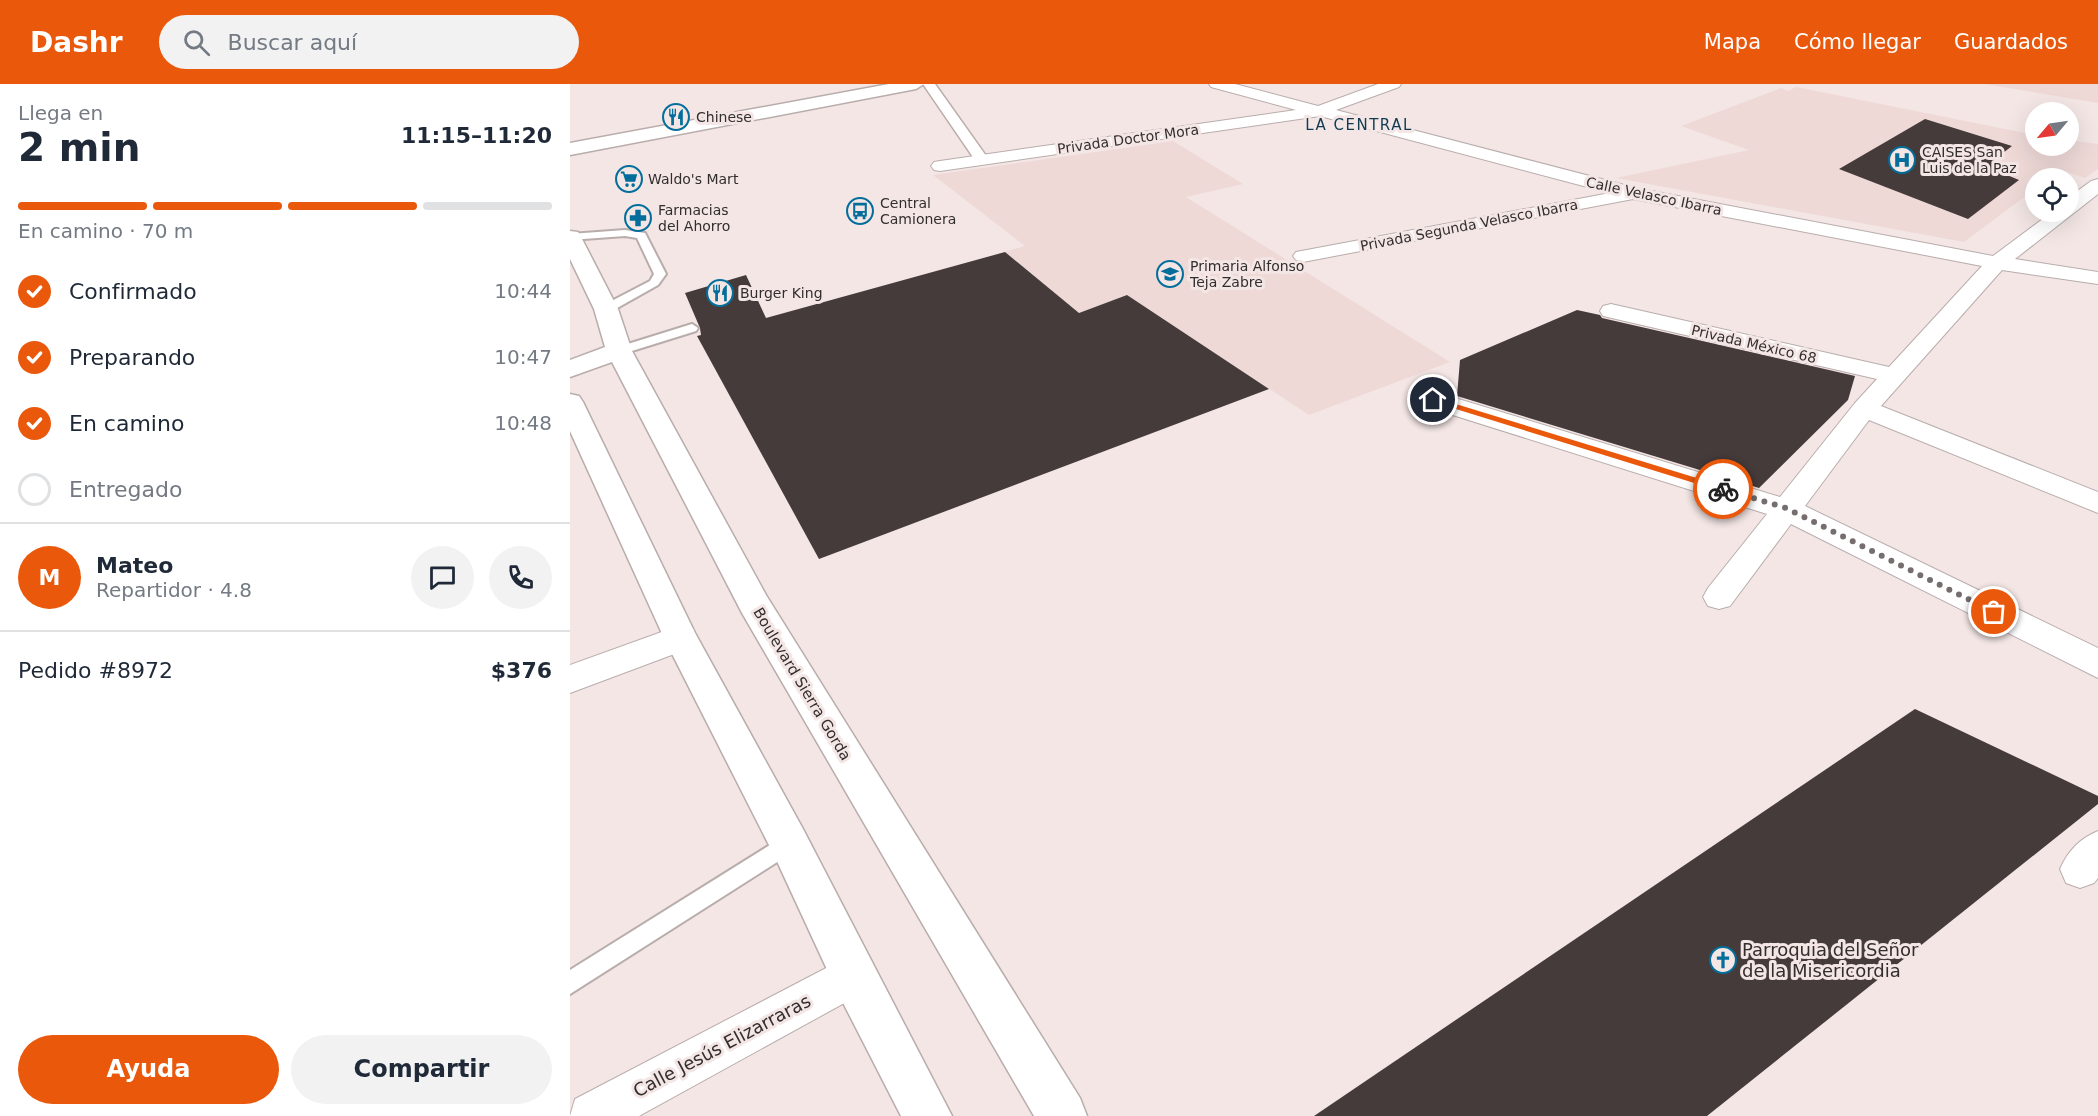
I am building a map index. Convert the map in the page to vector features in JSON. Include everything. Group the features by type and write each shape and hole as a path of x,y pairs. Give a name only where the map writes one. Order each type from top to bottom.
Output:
{"main road":[{"path":"570,143 892,84"},
{"path":"570,149 916,84"},
{"name":"Boulevard Sierra Gorda","path":"570,237 606,309 619,351 754,604 1062,1116"},
{"path":"570,369 619,351"},
{"path":"572,413 681,638 789,843 853,975 927,1116"}],"street":[{"path":"929,84 982,160"},
{"name":"Calle Velasco Ibarra","path":"1217,84 1316,112 1635,194 1997,263 2098,278"},
{"path":"1316,112 1393,84"},
{"name":"Privada Doctor Mora","path":"940,166 1316,112"},
{"path":"2079,200 2098,185"},
{"name":"Privada Segunda Velasco Ibarra","path":"1304,256 1635,194"},
{"path":"1719,597 1864,409 1997,263 2051,222"},
{"name":"Privada México 68","path":"1611,311 1896,376"},
{"path":"1433,400 1786,508 2098,664"},
{"path":"1864,409 2098,503"},
{"path":"570,679 681,638"},
{"name":"Calle Jesús Elizarraras","path":"592,1116 853,975"}],"lane":[{"path":"570,237 625,233 641,235 660,274 654,283 606,309"},
{"path":"619,351 692,328"},
{"path":"570,982 789,843"}],"shaded area":[{"path":"1985,84 2098,84 2098,103"},
{"name":"CAISES San Luis de la Paz","path":"1796,87 2025,133 2025,156 2079,156 2079,141 2098,144 2098,169 2085,178 2079,176 2079,168 2025,168 2025,196 1964,242 1616,178 1749,150 1681,126 1781,88 1788,91"},
{"name":"Primaria Alfonso Teja Zabre","path":"1173,141 1243,184 1186,197 1450,362 1309,415 1127,295 1079,313 1005,252 1025,246 933,175"}],"building":[{"name":"CAISES San Luis de la Paz","path":"1925,119 2012,146 1994,160 2018,168 2007,175 2019,180 1968,219 1839,169"},
{"path":"1005,252 1079,313 1127,295 1269,389 819,559 697,336 701,335 700,328 685,293 746,275 766,318"},
{"path":"1577,310 1600,315 1602,318 1855,376 1848,400 1759,488 1457,396 1460,360"},
{"name":"Parroquia del Señor de la Misericordia","path":"1915,709 2098,796 2098,804 1707,1116 1314,1116"}],"way so far":[{"path":"1723,489 1786,508 1994,612"}],"place":[{"name":"Chinese","path":"676,117"},
{"name":"CAISES San Luis de la Paz","path":"1902,160"},
{"name":"Waldo's Mart","path":"629,179"},
{"name":"Central Camionera","path":"860,211"},
{"name":"Farmacias del Ahorro","path":"638,218"},
{"name":"Primaria Alfonso Teja Zabre","path":"1170,274"},
{"name":"Burger King","path":"720,293"},
{"name":"Parroquia del Señor de la Misericordia","path":"1723,960"}],"district":[{"name":"LA CENTRAL","path":"1359,125"}],"route":[{"path":"1433,400 1723,489"}]}
